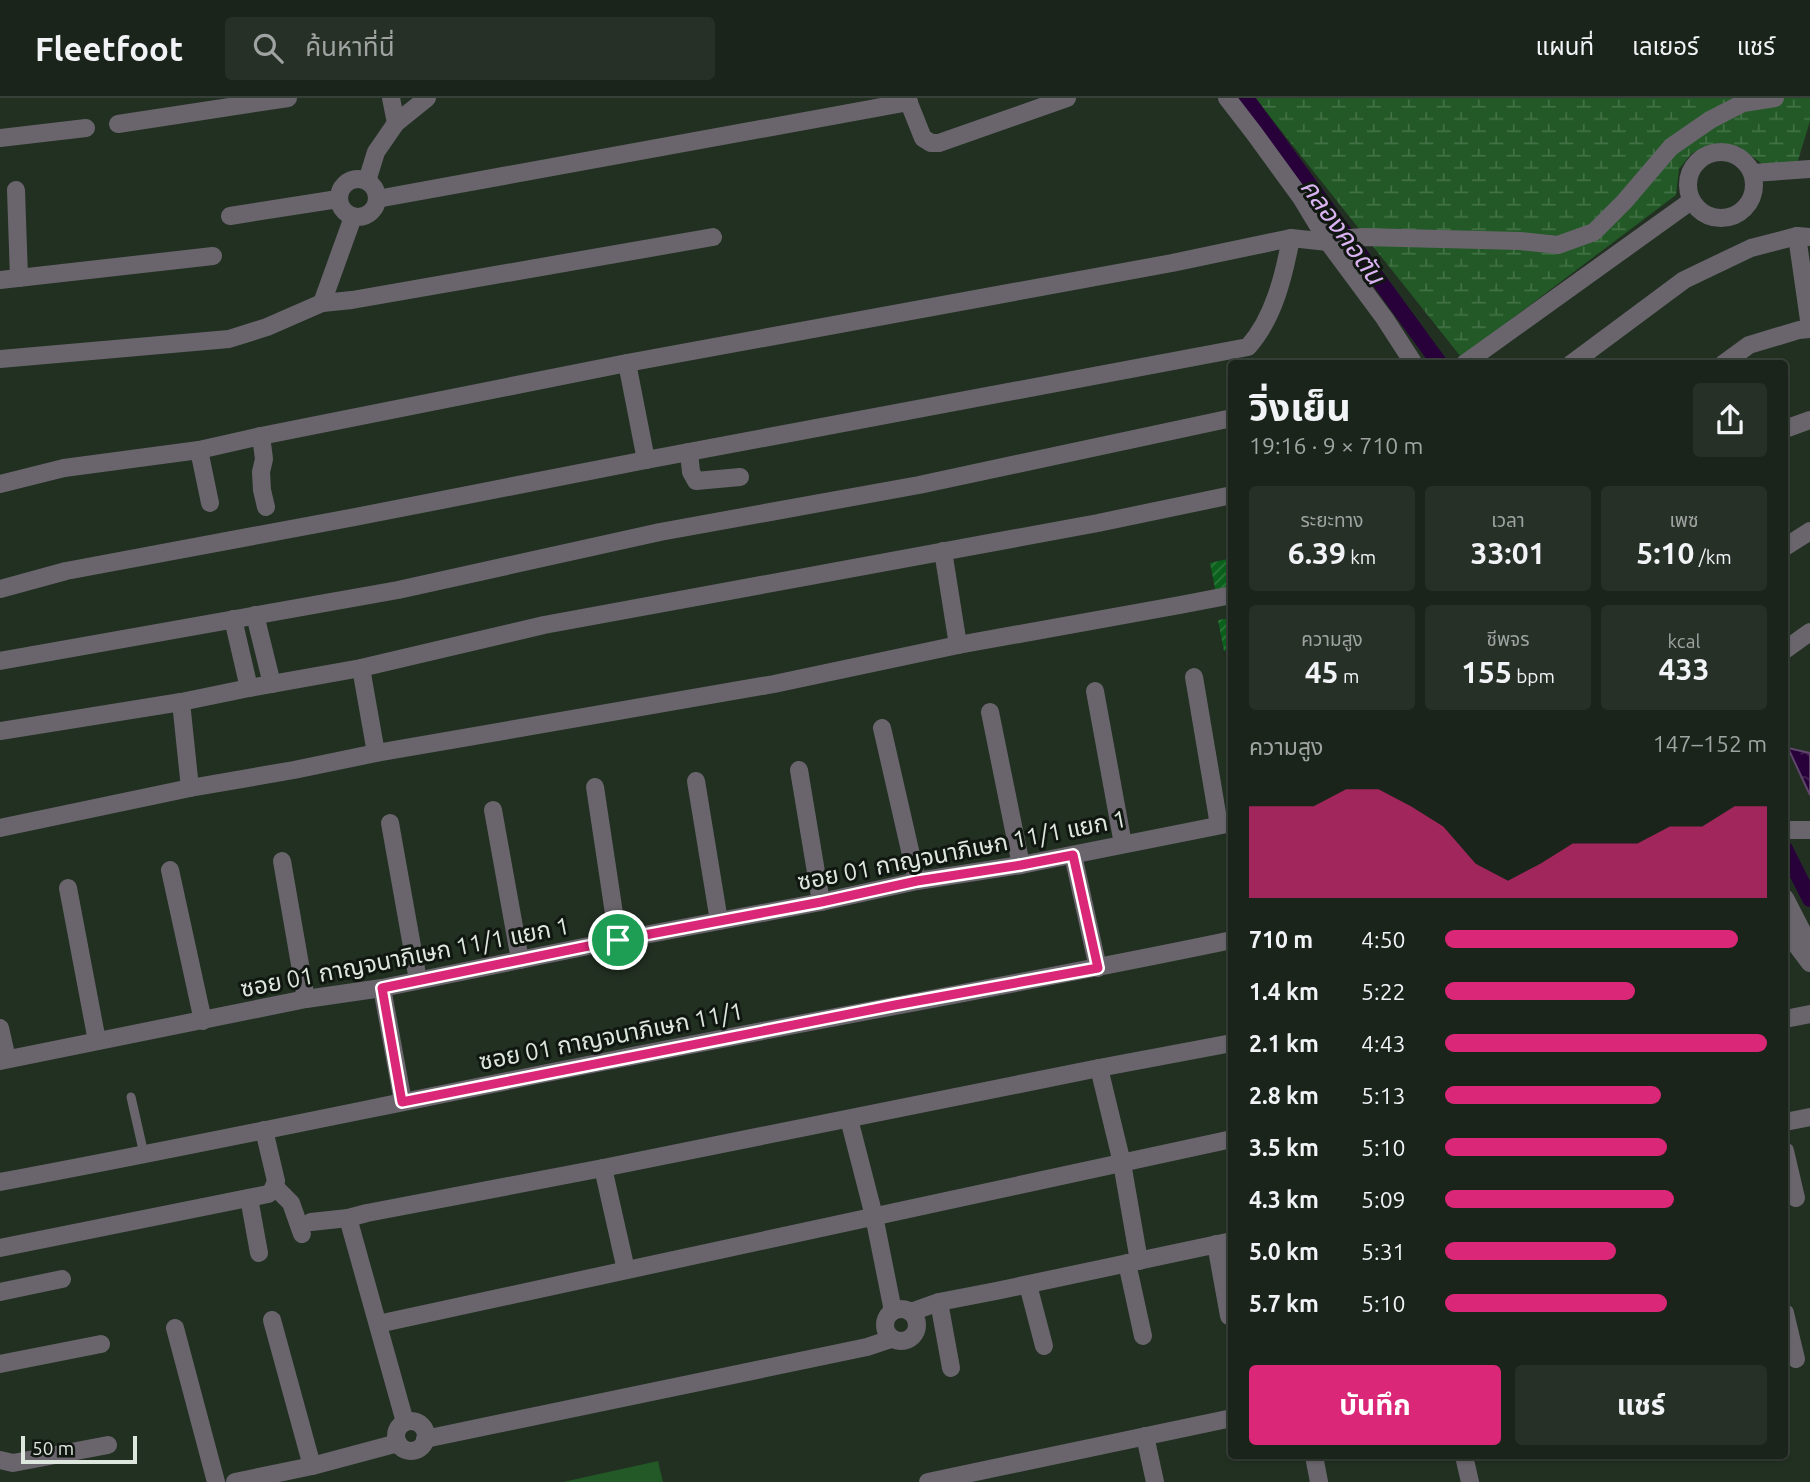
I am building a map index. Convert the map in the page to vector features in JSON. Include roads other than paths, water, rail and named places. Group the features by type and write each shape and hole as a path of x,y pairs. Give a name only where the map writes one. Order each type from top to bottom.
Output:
{"street":[{"path":"117,124 288,98"},
{"path":"391,98 396,123"},
{"path":"367,181 376,152 396,123 427,98"},
{"path":"377,199 908,100 923,138 931,143 939,143 1067,98"},
{"path":"1227,98 1334,240 1411,360"},
{"path":"0,484 64,468 199,450 627,363 1158,266 1291,238 1520,241 1558,245 1594,232 1671,148 1710,120 1744,103 1775,98"},
{"path":"0,138 86,128"},
{"path":"1725,151 1742,159 1753,173 1755,188 1751,201 1741,212 1728,218 1714,218 1701,212 1691,201 1687,183 1693,166 1707,154 1725,151"},
{"path":"1753,173 1810,168"},
{"path":"348,181 367,181 375,189 377,199 373,209 365,216 353,217 341,207 338,199 341,189 348,181"},
{"path":"16,190 19,278"},
{"path":"230,216 338,199"},
{"path":"1469,360 1691,201"},
{"path":"322,303 353,217"},
{"path":"1577,360 1684,280 1751,248 1803,236 1810,328 1749,345 1728,360"},
{"path":"0,359 229,340 322,303 713,237"},
{"path":"0,589 66,571 1248,347 1265,323 1284,274 1291,238"},
{"path":"0,280 213,256"},
{"path":"627,363 646,460"},
{"path":"0,661 398,590 660,532 919,485 1228,419"},
{"path":"1788,428 1810,420"},
{"path":"261,436 264,459 261,472 262,491 266,507"},
{"path":"199,450 210,503"},
{"path":"689,452 691,472 696,481 740,477"},
{"path":"0,731 181,702 361,668 544,625 1098,523 1228,496"},
{"path":"1788,545 1810,531"},
{"path":"943,551 958,645"},
{"path":"0,828 190,788 774,684 958,645 1180,606 1228,595"},
{"path":"255,615 272,684"},
{"path":"233,619 249,688"},
{"path":"1788,648 1810,632"},
{"path":"361,668 376,753"},
{"path":"1194,677 1226,824"},
{"path":"1095,691 1123,844"},
{"path":"181,702 190,788"},
{"path":"990,712 1021,865"},
{"path":"882,728 917,881"},
{"path":"799,770 821,902"},
{"path":"696,781 719,921"},
{"path":"595,787 618,940"},
{"path":"493,810 520,960"},
{"path":"390,823 418,980"},
{"name":"ซอย 01 กาญจนาภิเษก 11/1 แยก 1","path":"4,1060 306,999 382,988 821,902 917,881 1021,865 1226,824"},
{"path":"1788,830 1810,830"},
{"path":"1073,855 1098,968"},
{"path":"282,862 306,999"},
{"path":"170,870 203,1021"},
{"path":"68,888 97,1041"},
{"path":"1788,904 1810,944"},
{"path":"1788,935 1810,963"},
{"name":"ซอย 01 กาญจนาภิเษก 11/1","path":"0,1182 1228,941"},
{"path":"382,988 402,1102"},
{"path":"1788,1018 1810,1014"},
{"path":"0,1028 4,1060"},
{"path":"275,1187 291,1203 307,1228 367,1213 1228,1044"},
{"path":"1099,1068 1122,1163 1143,1336"},
{"path":"1788,1121 1810,1117"},
{"path":"425,1439 867,1347 891,1339 905,1341 912,1338 916,1332 915,1318 902,1312 849,1119"},
{"path":"0,1248 268,1194 275,1187 276,1181 264,1130"},
{"path":"378,1324 1228,1140"},
{"path":"1788,1164 1796,1198"},
{"path":"603,1168 626,1270"},
{"path":"249,1198 259,1253"},
{"path":"348,1218 405,1422"},
{"path":"891,1339 884,1328 885,1321 902,1312 1224,1242 1228,1301"},
{"path":"0,1292 62,1279"},
{"path":"1028,1284 1044,1346"},
{"path":"939,1302 951,1368"},
{"path":"272,1320 312,1466"},
{"path":"1788,1324 1797,1358"},
{"path":"175,1328 216,1482"},
{"path":"0,1364 101,1344"},
{"path":"928,1482 1005,1474 1145,1436 1228,1419"},
{"path":"405,1422 418,1422 423,1427 425,1439 417,1449 410,1451 398,1443 396,1431 405,1422"},
{"path":"1145,1436 1155,1482"},
{"path":"234,1482 312,1466 398,1443"},
{"path":"0,1460 13,1462 108,1445"},
{"path":"1315,1459 1319,1482"},
{"path":"1465,1459 1470,1482"}],"lane":[{"path":"131,1097 144,1154"}],"water":[{"path":"1788,748 1810,753 1810,795"}],"waterway":[{"name":"คลองคอตัน","path":"1246,98 1437,360"},
{"name":"คลองคอตัน","path":"1788,855 1810,899"}]}
